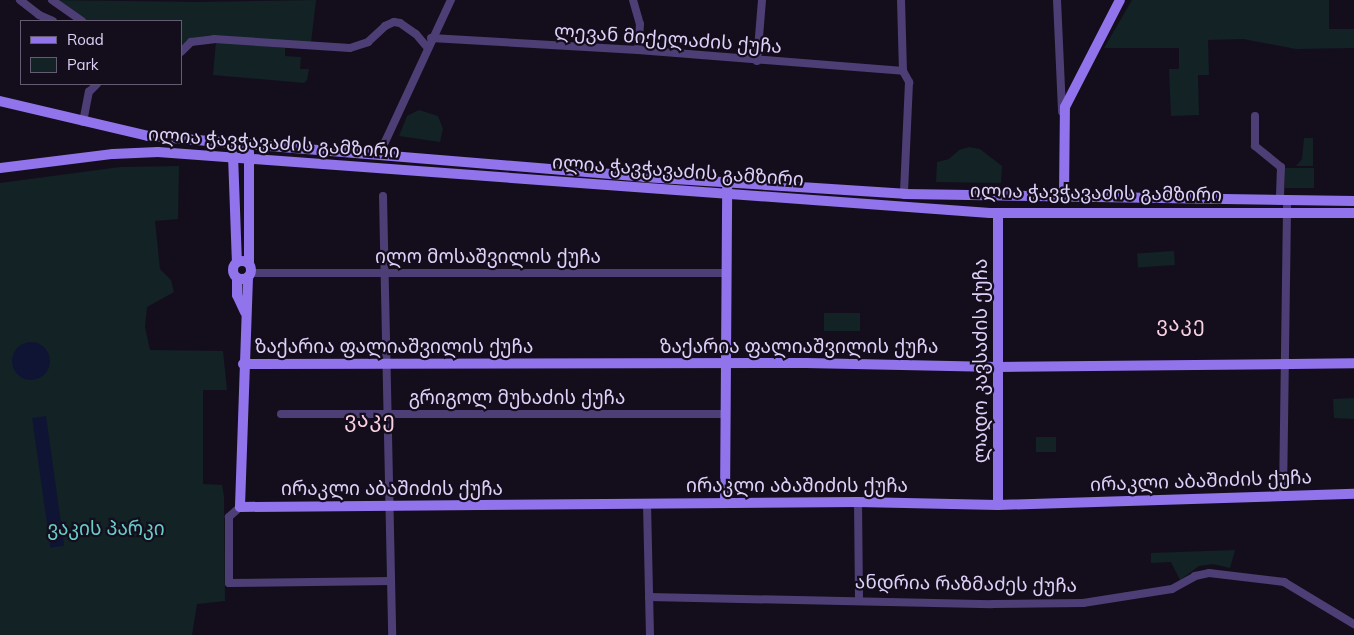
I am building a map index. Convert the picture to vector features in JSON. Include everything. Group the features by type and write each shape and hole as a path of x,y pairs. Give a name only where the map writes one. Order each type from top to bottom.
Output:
{"street":[{"path":"20,0 39,15 51,20"},
{"path":"52,0 81,20"},
{"path":"359,152 379,148 385,142 431,38 451,0"},
{"path":"634,0 640,24 638,50"},
{"path":"757,61 762,0"},
{"path":"900,0 903,72 908,82 904,194"},
{"path":"1057,0 1064,197"},
{"path":"1062,116 1074,86 1120,0"},
{"path":"182,51 191,42 214,39 350,48 368,42 385,26 394,22 400,23 416,34 427,47"},
{"name":"ლევან მიქელაძის ქუჩა","path":"431,38 638,50 903,72"},
{"path":"83,122 89,92 96,85"},
{"name":"ილია ჭავჭავაძის გამზირი","path":"0,101 148,136 394,155 998,215 1354,213"},
{"path":"1255,116 1255,146 1281,167 1284,201 1287,212 1287,365 1283,496"},
{"path":"242,142 249,149 250,157 249,271 245,312 240,507 229,517 229,583 391,581"},
{"path":"385,142 387,150 394,155"},
{"name":"ილია ჭავჭავაძის გამზირი","path":"0,168 135,152 233,155 726,187 904,194 1354,201"},
{"path":"233,155 237,262 233,270 237,278 236,295 245,312"},
{"path":"725,503 726,187"},
{"path":"383,196 384,274 387,284 386,363 391,506 392,635"},
{"name":"ლადო კავსაძის ქუჩა","path":"998,215 998,505"},
{"path":"237,262 249,271"},
{"path":"237,278 249,271"},
{"name":"ილო მოსაშვილის ქუჩა","path":"249,271 384,274 725,273"},
{"name":"ზაქარია ფალიაშვილის ქუჩა","path":"244,364 724,364 998,367 1354,363"},
{"name":"გრიგოლ მუხაძის ქუჩა","path":"280,414 725,414"},
{"name":"ირაკლი აბაშიძის ქუჩა","path":"240,507 858,502 998,505 1354,494"},
{"path":"858,502 859,599"},
{"path":"647,504 650,635"},
{"name":"ანდრია რაზმაძეს ქუჩა","path":"649,597 859,599 992,604 1083,603 1172,589 1195,576 1209,573 1284,582 1354,624"}],"green space":[{"path":"52,0 198,2 316,0 311,43 215,36 191,42 182,51 182,20 81,20"},
{"path":"1132,0 1329,0 1329,29 1354,29 1354,48 1296,49 1243,39 1208,40 1209,75 1198,75 1199,115 1171,116 1169,69 1179,69 1179,48 1104,48"},
{"path":"216,41 285,48 285,56 301,57 300,69 309,69 307,80 304,83 213,75"},
{"path":"419,110 438,116 443,129 440,142 399,136 407,116"},
{"path":"1304,138 1313,138 1313,166 1296,166 1302,159"},
{"path":"969,147 980,149 1002,166 1001,183 936,182 937,162 949,159 959,150"},
{"name":"ვაკის პარკი","path":"179,166 178,219 155,221 160,269 171,280 174,292 147,307 145,327 150,350 223,351 227,390 203,390 203,484 222,485 224,496 225,601 197,604 192,635 0,635 0,183 120,167"},
{"path":"1285,168 1314,168 1314,188 1285,188"},
{"path":"1174,251 1175,265 1138,268 1137,254"},
{"path":"824,313 860,313 860,331 824,331"},
{"path":"1354,398 1354,419 1334,418 1333,399"},
{"path":"1036,437 1056,437 1056,452 1036,452"},
{"path":"1235,550 1230,568 1213,564 1199,566 1180,580 1171,562 1151,563 1151,553"}],"water":[{"path":"31,342 44,348 50,361 44,374 31,380 18,374 12,361 18,348"},
{"path":"46,416 64,546 50,548 32,418"}],"district":[{"name":"ვაკე","path":"1181,323"},
{"name":"ვაკე","path":"370,419"}]}
